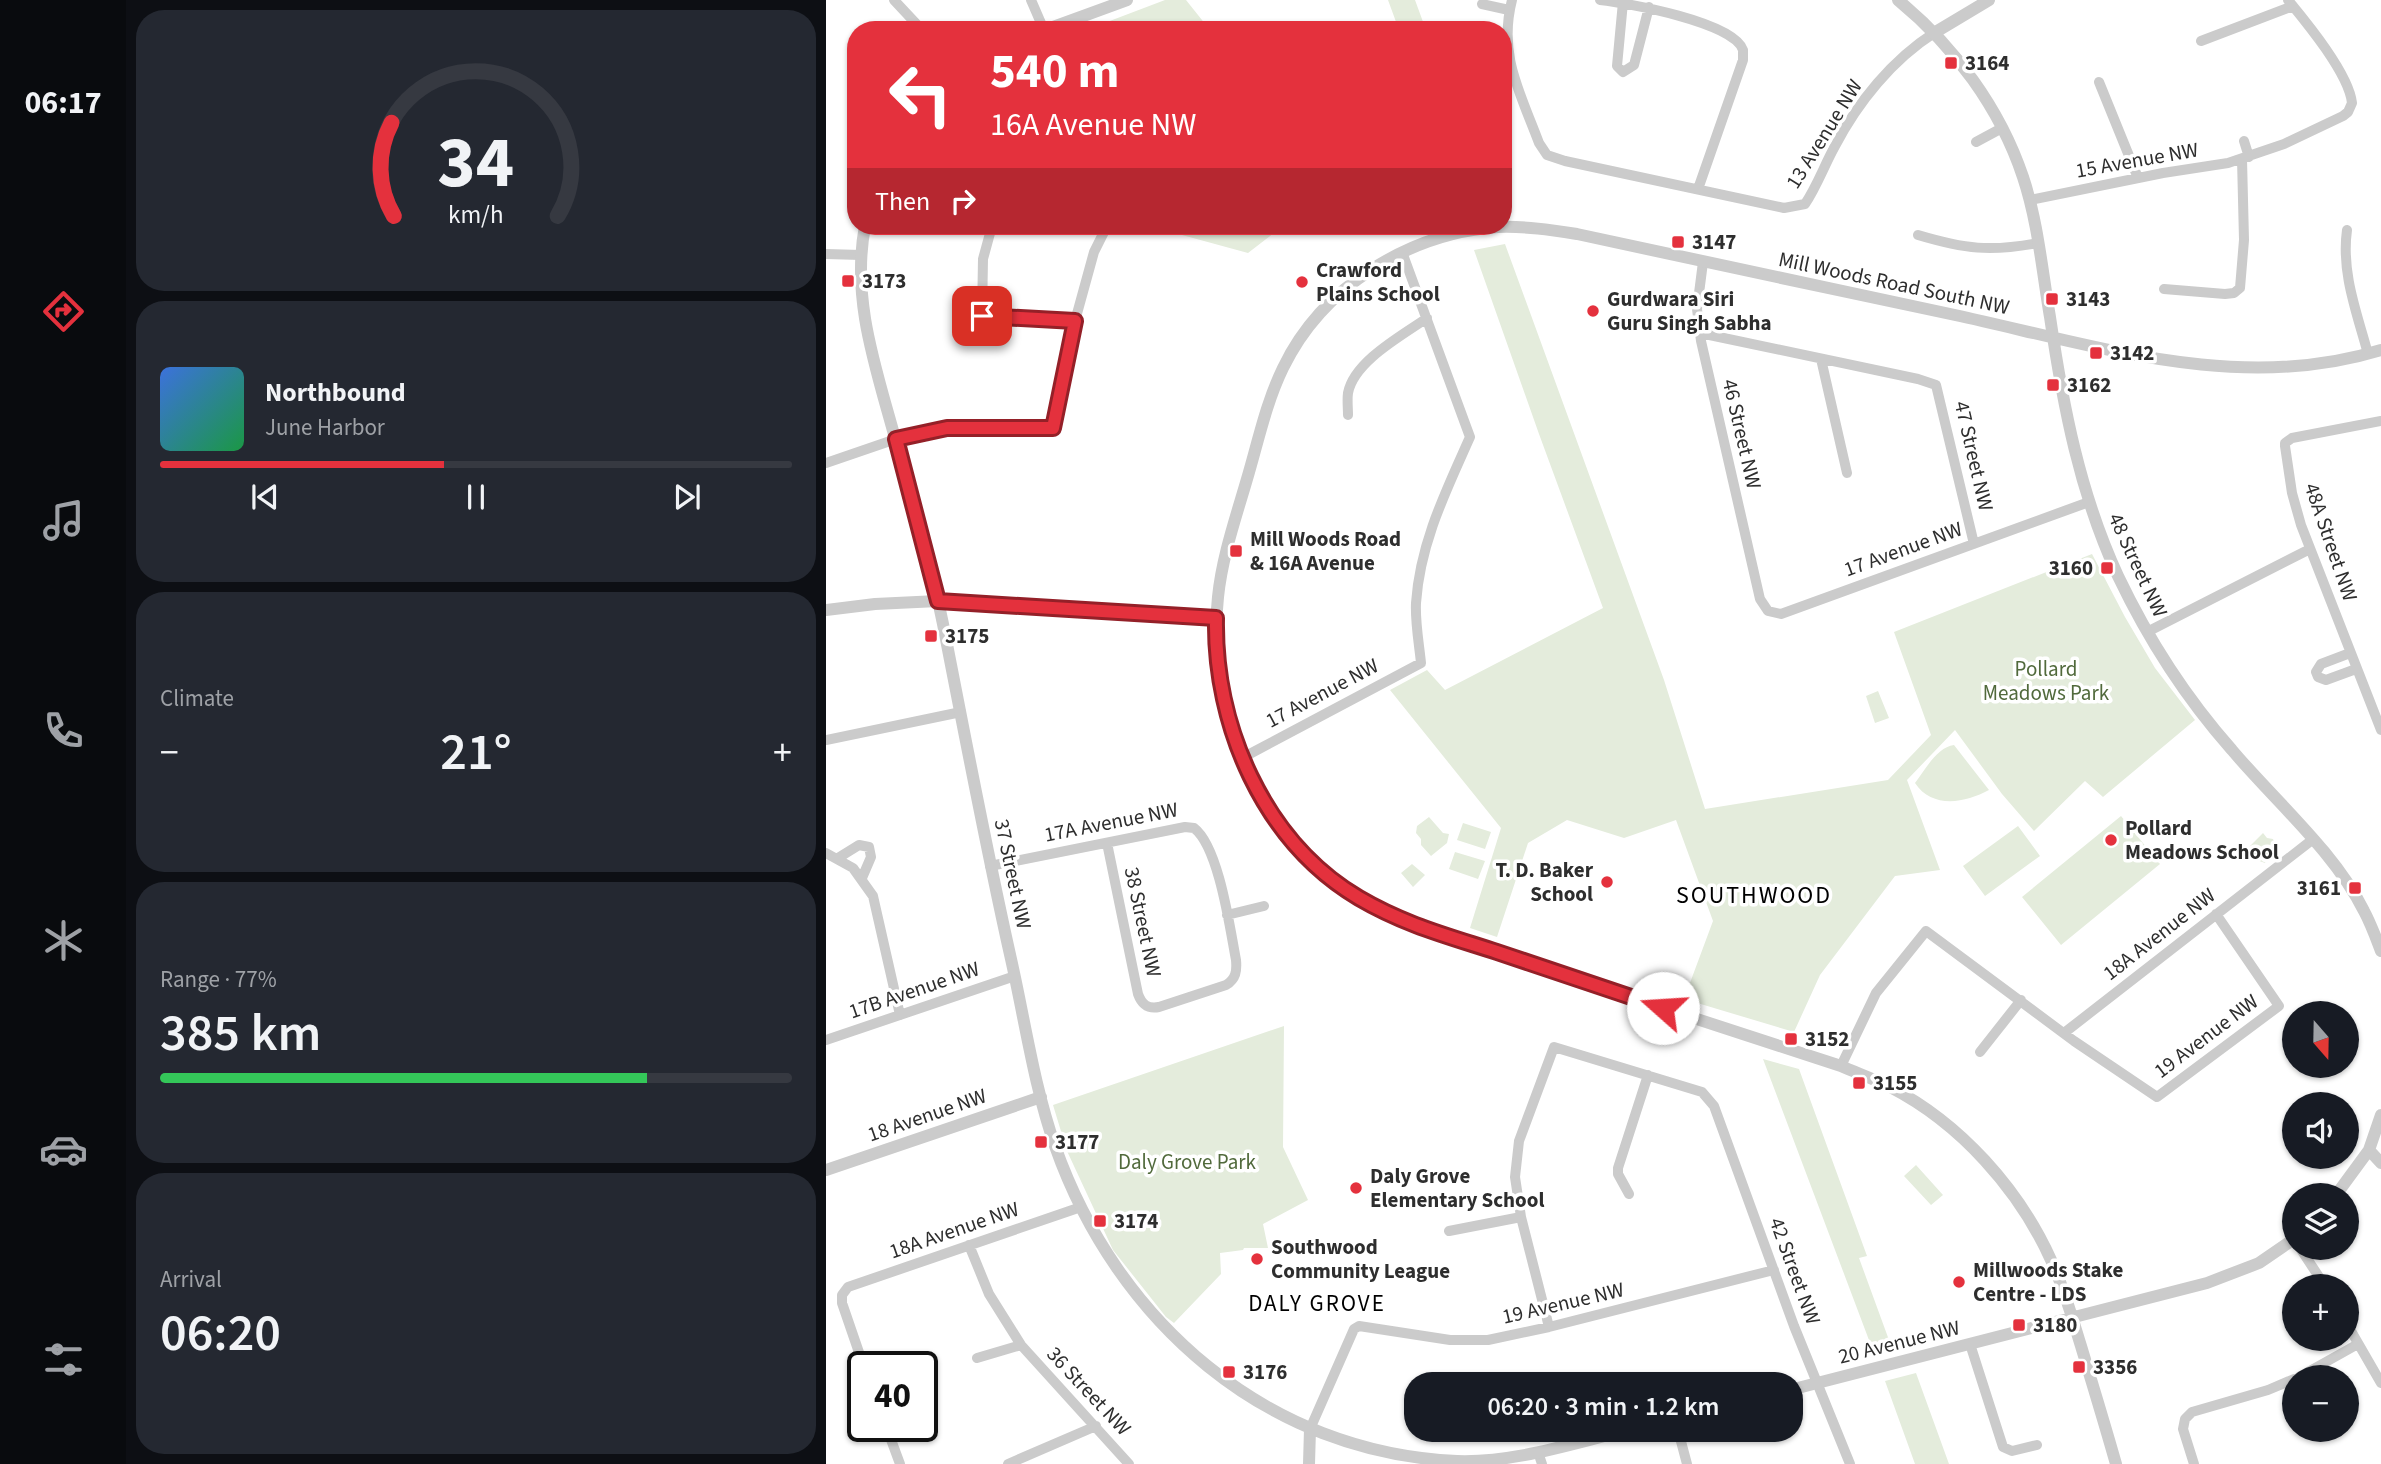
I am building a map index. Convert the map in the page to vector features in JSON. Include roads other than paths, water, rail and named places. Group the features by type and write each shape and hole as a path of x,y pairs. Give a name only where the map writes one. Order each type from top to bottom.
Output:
{"street":[{"path":"894,0 914,21"},
{"path":"1031,0 1041,21"},
{"path":"1070,21 1127,0"},
{"path":"1600,0 1650,7 1678,15 1732,37 1743,50 1743,61 1698,189"},
{"name":"48 Street NW","path":"1898,0 1934,33 1974,81 2002,128 2018,163 2030,200 2071,440 2089,502 2118,575 2147,632 2180,684 2219,734 2351,888 2380,944"},
{"name":"13 Avenue NW","path":"1512,67 1539,143 1552,157 1784,208 1805,204 1814,191 1835,145 1868,95 1905,55 1934,33 1989,0"},
{"path":"1623,2 1617,65 1623,72 1633,65 1650,7"},
{"path":"2201,41 2290,3"},
{"name":"15 Avenue NW","path":"2030,200 2246,158 2284,144 2343,116 2351,106 2349,91 2318,35 2290,3"},
{"path":"1482,4 1510,5"},
{"path":"2099,82 2138,178"},
{"path":"1976,142 2002,128"},
{"path":"2164,289 2225,294 2238,291 2242,284 2245,141"},
{"name":"Mill Woods Road South NW","path":"1512,227 1577,234 2052,336 2221,368 2294,367 2375,352"},
{"path":"2347,230 2347,271 2375,352"},
{"name":"37 Street NW","path":"864,235 861,255 864,323 938,601 990,866 1041,1097 1055,1146 1081,1207 1100,1241 1154,1315 1216,1375 1266,1408 1310,1429"},
{"path":"989,235 983,258 982,316 1075,321"},
{"path":"826,463 896,439 947,428 1053,428 1075,321 1094,252 1102,235"},
{"name":"Mill Woods Road South NW","path":"1451,235 1402,252 1367,272 1332,302 1311,325 1289,358 1269,405 1228,546 1219,584 1216,618 1216,657 1221,690 1230,727 1254,783 1279,822 1310,859 1348,890 1401,920 1424,930 1841,1066 1890,1087 1951,1129 1982,1159 2015,1198 2041,1240 2057,1273 2116,1464"},
{"path":"1919,235 1953,245 1982,249 2038,243"},
{"path":"1348,415 1348,393 1352,383 1371,358 1427,318 1402,252"},
{"path":"826,254 861,255"},
{"name":"46 Street NW","path":"1703,262 1697,301 1700,333 1760,598 1768,611"},
{"name":"17 Avenue NW","path":"1242,758 1421,663 1416,601 1426,542 1470,437 1427,318"},
{"path":"1700,333 1821,359 1846,473"},
{"name":"47 Street NW","path":"1821,359 1936,385 1940,392 1974,544"},
{"name":"48A Street NW","path":"2381,421 2288,441 2285,446 2292,492 2310,549 2381,730"},
{"name":"17 Avenue NW","path":"1768,611 1781,614 2089,502"},
{"path":"2147,632 2310,549"},
{"path":"826,610 938,601 1216,618"},
{"path":"2350,653 2321,664 2316,672 2323,680 2356,669"},
{"path":"826,740 961,712"},
{"name":"17A Avenue NW","path":"990,866 1185,827 1197,830 1204,840 1215,867 1227,915"},
{"name":"18A Avenue NW","path":"2064,1033 2312,840"},
{"name":"38 Street NW","path":"1107,843 1138,994 1147,1007 1159,1007 1226,985 1234,978 1236,960 1227,915"},
{"path":"838,858 859,845 869,847 871,858 862,878"},
{"path":"826,853 853,868 862,878 877,909 900,1015"},
{"path":"1227,915 1264,906"},
{"name":"19 Avenue NW","path":"2064,1033 2157,1097 2279,1006 2216,914"},
{"path":"1841,1066 1876,993 1926,931 2064,1033"},
{"name":"17B Avenue NW","path":"826,1041 1015,976"},
{"path":"1980,1052 2021,1000"},
{"path":"1549,1327 1521,1217 1515,1177 1519,1141 1554,1047 1648,1075 1618,1168 1618,1174 1629,1194"},
{"name":"42 Street NW","path":"1648,1075 1702,1092 1714,1106 1816,1383 1850,1464"},
{"name":"18 Avenue NW","path":"826,1170 1041,1097"},
{"path":"2345,1183 2369,1150 2381,1115"},
{"path":"2369,1150 2381,1163"},
{"name":"18A Avenue NW","path":"858,1351 844,1311 842,1294 853,1285 1081,1207"},
{"path":"1450,1231 1521,1217"},
{"name":"36 Street NW","path":"969,1245 989,1294 1021,1345 1129,1464"},
{"name":"20 Avenue NW","path":"1803,1386 2207,1283 2259,1263 2282,1247"},
{"name":"19 Avenue NW","path":"1310,1429 1354,1329 1359,1326 1451,1340 1488,1340 1774,1270"},
{"path":"1970,1344 2003,1447 2012,1451 2037,1445"},
{"name":"36 Street NW","path":"977,1358 1021,1345"},
{"path":"2359,1346 2381,1383"},
{"path":"2320,1365 2345,1351"},
{"path":"2194,1464 2183,1429 2185,1419 2199,1410 2282,1384"},
{"path":"1008,1464 1097,1426"},
{"path":"1309,1464 1310,1429 1365,1448 1431,1458 1540,1458 1591,1442"},
{"path":"892,1442 900,1464"},
{"path":"1681,1442 1687,1464"}],"place":[{"name":"3164","path":"1951,63"},
{"name":"3147","path":"1678,242"},
{"name":"3173","path":"848,281"},
{"name":"Crawford Plains School","path":"1302,282"},
{"name":"3143","path":"2052,299"},
{"name":"Gurdwara Siri Guru Singh Sabha","path":"1593,311"},
{"name":"3142","path":"2096,353"},
{"name":"3162","path":"2053,385"},
{"name":"Mill Woods Road & 16A Avenue","path":"1236,551"},
{"name":"3160","path":"2107,568"},
{"name":"3175","path":"931,636"},
{"name":"Pollard Meadows School","path":"2111,840"},
{"name":"T. D. Baker School","path":"1607,882"},
{"name":"3161","path":"2355,888"},
{"name":"3152","path":"1791,1039"},
{"name":"3155","path":"1859,1083"},
{"name":"3177","path":"1041,1142"},
{"name":"Daly Grove Elementary School","path":"1356,1188"},
{"name":"3174","path":"1100,1221"},
{"name":"Southwood Community League","path":"1257,1259"},
{"name":"Millwoods Stake Centre - LDS","path":"1959,1282"},
{"name":"3180","path":"2019,1325"},
{"name":"3356","path":"2079,1367"},
{"name":"3176","path":"1229,1372"}],"district":[{"name":"SOUTHWOOD","path":"1754,895"},
{"name":"DALY GROVE","path":"1317,1303"}],"park label":[{"name":"Pollard Meadows Park","path":"2046,681"},
{"name":"Daly Grove Park","path":"1187,1162"}]}
